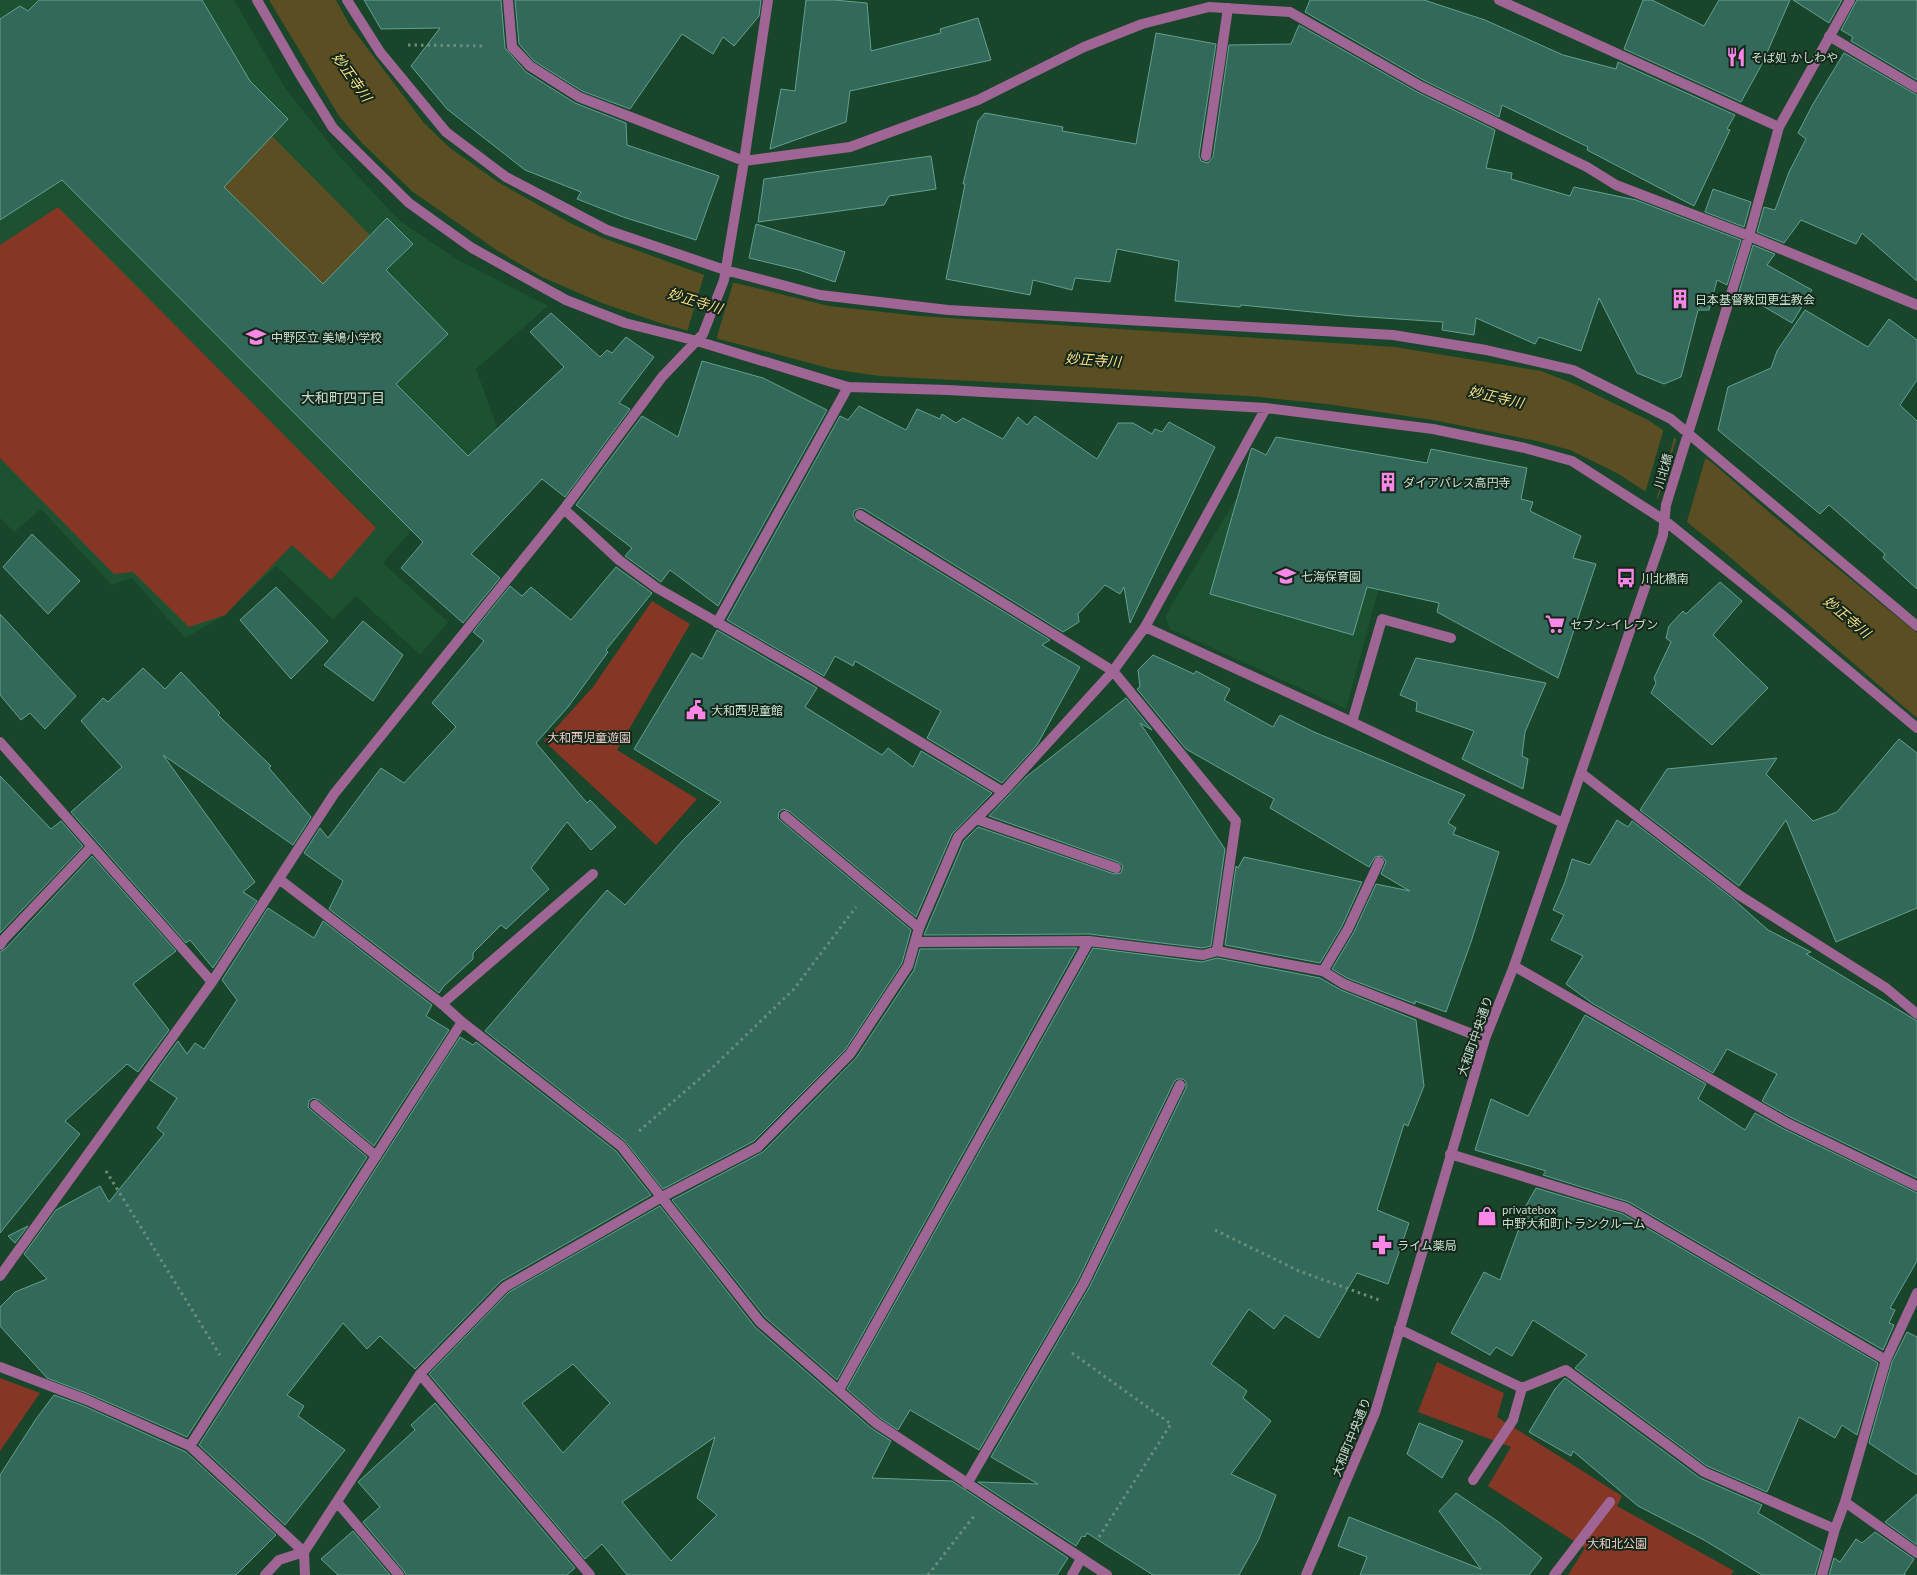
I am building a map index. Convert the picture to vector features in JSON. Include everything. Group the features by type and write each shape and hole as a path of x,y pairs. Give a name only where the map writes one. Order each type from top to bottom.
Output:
{"street":[{"path":"257,0 299,73 334,128 409,204 472,248 566,300 625,323 700,338 783,368 848,387 948,390 1266,408 1433,429 1525,448 1572,461 1664,520 1782,615 1917,728"},
{"path":"348,0 380,52 446,132 506,177 606,230 724,275 820,295 948,310 1394,335 1486,350 1573,370 1671,418 1917,626"},
{"path":"508,0 512,47 530,66 579,98 744,161 850,146 978,100 1084,47 1142,24 1209,7 1290,12 1422,87 1616,184 1917,305"},
{"path":"0,1276 212,982 334,794 564,509 662,377 700,338 724,275 744,161 768,0"},
{"path":"1499,0 1779,127"},
{"name":"川北橋","path":"1666,505 1749,236 1779,127 1850,0"},
{"path":"1206,156 1228,8"},
{"path":"1829,36 1917,88"},
{"path":"717,623 848,387"},
{"path":"305,1575 304,1552 420,1374 505,1287 662,1197 758,1147 850,1054 908,966 919,928 958,837 1003,792 1114,672 1145,627 1266,408"},
{"name":"大和町中央通り","path":"1306,1575 1375,1413 1485,1039 1514,966 1662,535 1666,505"},
{"path":"564,509 626,565 657,588 806,673 1003,792"},
{"path":"860,515 1114,672 1236,821 1217,951"},
{"path":"1352,722 1382,620 1451,638"},
{"path":"1145,627 1564,822"},
{"path":"0,742 212,982"},
{"path":"1581,773 1739,895 1886,988 1917,1014"},
{"path":"785,816 919,928"},
{"path":"976,819 1116,868"},
{"path":"0,946 4,939 92,847"},
{"path":"1323,971 1348,929 1379,862"},
{"path":"442,1004 592,874"},
{"path":"279,879 442,1004 462,1022 621,1146 760,1322 876,1422 988,1498 1107,1575"},
{"path":"839,1390 1089,941"},
{"path":"916,942 1089,941 1202,955 1217,951 1323,971 1344,984 1485,1039"},
{"path":"1514,966 1787,1123 1917,1186"},
{"path":"190,1446 462,1022"},
{"path":"967,1484 1084,1283 1180,1085"},
{"path":"315,1105 376,1156"},
{"path":"1450,1154 1626,1208 1886,1360"},
{"path":"1822,1575 1835,1529 1846,1502 1886,1360 1917,1292"},
{"path":"1399,1329 1522,1388 1566,1370 1704,1472 1835,1529"},
{"path":"0,1367 87,1400 190,1446 304,1552"},
{"path":"420,1374 590,1575"},
{"path":"1474,1480 1513,1420 1522,1388"},
{"path":"337,1502 399,1575"},
{"path":"1554,1575 1610,1502"},
{"path":"1846,1502 1917,1553"},
{"path":"265,1575 279,1560 304,1552"},
{"path":"1072,1575 1081,1559"}],"path":[{"path":"380,52 396,45 512,47"},
{"path":"621,1146 712,1068 794,990 870,888"},
{"path":"93,1149 234,1377"},
{"path":"1215,1230 1299,1271 1405,1310"},
{"path":"1052,1338 1171,1424 1090,1551 1081,1559"},
{"path":"928,1575 988,1498"}],"shaded area":[{"name":"中野区立 美鳩小学校","path":"0,0 234,0 285,88 340,157 399,220 456,259 548,306 476,369 498,430 383,563 448,622 420,655 356,596 333,619 276,566 225,615 185,638 132,578 112,585 41,509 14,532 0,518"},
{"name":"七海保育園","path":"1236,499 1393,536 1346,709 1170,629 1165,616"}],"green space":[{"path":"58,207 376,528 331,580 292,545 225,615 189,627 133,572 114,574 0,458 0,245"},
{"name":"大和西児童遊園","path":"652,601 690,624 617,750 697,799 656,845 544,741 593,687"},
{"name":"大和北公園","path":"1437,1362 1504,1393 1497,1417 1622,1496 1617,1506 1734,1571 1731,1575 1568,1575 1585,1548 1488,1486 1511,1447 1418,1412"},
{"path":"0,1378 40,1393 0,1451"}],"water":[{"name":"妙正寺川","path":"269,0 336,0 349,24 424,123 450,148 498,182 572,224 603,238 707,276 829,306 919,316 1395,347 1541,371 1574,384 1648,420 1714,464 1771,514 1917,633 1917,718 1724,552 1666,505 1617,473 1570,450 1537,441 1433,420 1327,404 1249,396 879,376 832,369 663,324 602,303 542,277 498,251 413,192 362,143 339,116"},
{"path":"272,136 370,235 323,284 224,187"}],"pier":[{"path":"705,272 734,280 716,340 687,332"},
{"path":"1664,428 1675,435 1656,501 1645,493"},
{"path":"1677,437 1706,456 1686,525 1657,502"}],"building":[{"path":"39,0 202,0 250,81 288,119 224,187 323,284 387,218 413,244 386,270 448,334 396,384 468,456 564,367 530,332 551,313 600,357 607,350 612,353 626,337 654,357 619,403 630,409 565,497 542,479 471,554 500,578 463,623 401,568 423,542 62,180 0,220 0,19 20,6 28,11"},
{"path":"364,0 501,0 505,48 526,72 575,103 626,123 627,145 719,176 696,240 623,217 577,199 581,192 525,170 447,109 411,66 440,28 381,29"},
{"path":"515,0 761,0 759,16 734,46 723,37 713,54 682,34 630,109 582,91 534,61 519,44"},
{"path":"806,0 867,3 871,51 941,33 940,29 978,18 991,60 850,91 846,122 770,149 781,89 795,91"},
{"path":"1310,0 1424,0 1485,20 1563,55 1616,69 1618,62 1735,115 1727,129 1730,130 1694,206 1587,150 1588,147 1502,105 1499,117 1425,81 1305,12"},
{"path":"1643,0 1652,0 1704,26 1719,0 1790,0 1762,64 1741,102 1624,49"},
{"path":"1793,0 1842,0 1829,23"},
{"path":"1857,0 1917,0 1917,80 1851,41 1853,37 1841,30"},
{"path":"1299,25 1419,93 1495,130 1486,168 1512,173 1511,179 1570,196 1574,187 1636,200 1741,240 1727,285 1717,280 1709,310 1698,310 1681,377 1664,384 1637,373 1599,298 1581,351 1539,337 1535,344 1476,318 1474,335 1442,330 1443,322 1175,301 1179,261 1117,249 1110,282 1075,278 1072,290 1033,280 1030,295 946,279 965,184 963,184 978,121 985,113 1063,127 1062,131 1136,144 1156,33 1216,44 1199,155 1201,161 1208,163 1213,157 1229,45 1291,44"},
{"path":"1844,53 1917,95 1917,281 1862,233 1856,244 1801,220 1784,243 1757,232 1764,207 1775,210 1789,172 1806,139 1798,133"},
{"path":"931,156 936,189 889,196 884,205 758,222 764,179"},
{"path":"1713,189 1751,202 1744,227 1705,212"},
{"path":"756,224 845,252 835,282 799,270 749,258"},
{"path":"1753,245 1775,254 1767,265 1812,290 1792,323 1739,292"},
{"path":"1805,310 1868,347 1889,319 1917,340 1917,380 1900,405 1917,421 1917,589 1883,558 1885,554 1829,505 1820,514 1718,430 1728,387 1771,368 1777,351"},
{"path":"702,361 763,378 827,410 718,606 670,570 661,582 625,556 632,548 576,505 642,416 678,437"},
{"path":"859,406 906,430 917,409 940,419 942,414 956,423 963,418 1003,439 1018,417 1027,425 1035,416 1097,459 1118,423 1133,423 1152,434 1155,429 1162,432 1169,422 1215,447 1130,623 1124,587 1120,594 1105,585 1078,614 1079,622 1063,632 864,509 860,508 854,511 853,515 856,521 1050,640 1042,645 1080,667 1037,745 1002,783 927,738 941,711 855,661 853,666 835,656 824,676 727,620 840,416 848,420"},
{"path":"1276,437 1427,463 1431,449 1527,468 1521,499 1533,502 1530,511 1581,536 1573,558 1596,564 1558,678 1437,612 1439,603 1367,587 1353,635 1210,594 1251,450 1252,448 1266,455"},
{"path":"32,534 80,581 48,614 3,567"},
{"path":"616,567 652,593 606,650 608,652 568,707 536,743 587,803 590,800 616,827 591,850 567,822 531,868 549,889 506,929 501,925 473,953 473,959 439,993 329,909 343,881 304,853 320,828 328,838 381,768 404,783 456,727 432,703 484,641 473,632 510,586 522,596 531,587 571,620"},
{"path":"1720,582 1742,601 1713,635 1768,688 1712,745 1651,693 1656,683 1654,678 1671,642 1666,638 1669,626 1683,611 1686,614"},
{"path":"276,587 328,641 291,679 240,620"},
{"path":"0,614 76,696 45,729 30,713 21,720 0,695"},
{"path":"363,621 403,655 373,701 324,665"},
{"path":"717,630 817,688 805,707 882,755 888,748 913,767 921,751 992,793 952,834 916,917 789,811 783,809 779,812 778,818 781,821 911,930 902,963 845,1050 754,1141 663,1189 625,1141 485,1031 607,890 625,905 684,839 721,802 634,749 692,653 702,659"},
{"path":"1153,655 1194,674 1196,671 1230,689 1224,700 1273,727 1280,715 1314,732 1465,795 1448,823 1456,828 1453,834 1499,852 1472,939 1446,1012 1415,1001 1415,1004 1347,978 1332,969 1354,932 1376,884 1410,891 1381,874 1386,862 1382,856 1375,857 1369,867 1270,808 1274,799 1186,749 1137,689 1140,687 1138,670"},
{"path":"1416,658 1546,683 1525,732 1522,756 1528,759 1523,789 1462,759 1474,731 1416,711 1417,702 1400,695"},
{"path":"143,668 165,689 181,672 220,713 218,715 271,766 269,768 311,817 293,845 163,755 255,882 243,892 257,901 213,968 190,940 186,943 71,812 122,767 81,721 103,698 108,702"},
{"path":"1126,698 1152,730 1140,723 1225,849 1211,946 1202,948 1089,934 924,935 964,841 978,827 1114,874 1121,873 1123,866 1118,862 989,816 1026,777"},
{"path":"1899,739 1917,753 1917,908 1836,942 1786,820 1739,886 1640,810 1667,769 1777,758 1766,774 1813,821 1837,812"},
{"path":"0,776 51,829 61,821 83,846 0,933"},
{"path":"1617,820 1628,827 1632,821 1731,897 1768,930 1811,952 1806,954 1917,1021 1917,1178 1790,1117 1762,1101 1777,1074 1727,1049 1713,1073 1592,1003 1566,984 1583,956 1551,940 1564,915 1553,910 1572,859 1590,865"},
{"path":"92,856 176,951 133,984 169,1030 138,1072 127,1064 65,1121 80,1134 0,1233 0,952 5,949"},
{"path":"1244,857 1362,882 1342,926 1320,963 1225,945 1236,866 1238,868"},
{"path":"268,908 314,938 323,921 432,1005 426,1016 449,1030 374,1146 319,1100 313,1098 309,1101 308,1107 311,1110 367,1157 187,1437 89,1394 47,1378 0,1326 0,1307 15,1292 47,1279 24,1254 56,1210 100,1186 109,1202 164,1134 157,1128 177,1098 150,1080 178,1041 187,1054 195,1043 204,1049 237,1000 222,980"},
{"path":"1077,948 837,1380 765,1317 672,1200 763,1152 856,1058 914,970 920,949"},
{"path":"1093,948 1202,962 1217,958 1320,978 1341,990 1416,1020 1424,1086 1408,1126 1404,1124 1377,1210 1409,1223 1388,1284 1357,1273 1319,1338 1285,1315 1274,1329 1249,1309 1211,1364 1247,1391 1243,1398 1271,1421 1231,1474 1276,1495 1259,1539 1239,1575 1153,1575 1087,1533 1085,1537 1082,1536 1076,1546 978,1482 1038,1484 991,1457 1090,1286 1186,1088 1186,1082 1183,1079 1177,1079 1174,1082 1078,1280 979,1450 910,1410 898,1430 880,1418 847,1389"},
{"path":"1585,1015 1706,1084 1698,1099 1745,1130 1755,1113 1784,1129 1917,1193 1917,1261 1890,1308 1895,1310 1889,1323 1894,1325 1883,1350 1629,1202 1543,1175 1546,1171 1475,1150 1491,1099 1528,1116"},
{"path":"460,1037 473,1045 476,1042 616,1151 651,1195 501,1281 415,1369 380,1336 367,1349 343,1323 287,1395 304,1406 298,1416 345,1450 285,1525 199,1445"},
{"path":"1536,1188 1623,1214 1878,1363 1857,1435 1842,1425 1835,1438 1799,1417 1767,1492 1707,1466 1575,1368 1587,1355 1533,1320 1512,1356 1496,1347 1490,1355 1451,1333 1484,1272 1500,1280 1520,1226 1518,1220"},
{"path":"660,1206 755,1327 871,1428 891,1441 872,1478 952,1481 1068,1558 1057,1575 627,1575 602,1544 585,1559 429,1374 509,1292","holes":["573,1364 610,1403 563,1453 522,1403","715,1437 697,1498 717,1515 671,1561 622,1502"]},
{"path":"28,1226 15,1243 8,1236"},
{"path":"1907,1332 1917,1337 1917,1475 1869,1443 1892,1362"},
{"path":"1565,1378 1700,1478 1762,1505 1758,1513 1822,1551 1815,1575 1762,1575 1704,1540 1638,1506 1573,1451 1571,1456 1529,1432 1555,1389"},
{"path":"54,1395 84,1406 186,1452 276,1535 236,1575 0,1575 0,1475"},
{"path":"435,1403 575,1568 567,1575 406,1575 363,1522 380,1507 358,1482 415,1430 411,1425"},
{"path":"1419,1423 1463,1441 1442,1478 1407,1454"},
{"path":"1456,1493 1500,1523 1542,1558 1529,1575 1360,1575 1367,1557 1338,1546 1349,1517 1481,1569 1439,1511"},
{"path":"1917,1494 1917,1545 1885,1522"},
{"path":"353,1531 390,1575 338,1575 321,1559"},
{"path":"1875,1532 1914,1559 1904,1574 1906,1575 1829,1575 1834,1558 1840,1562 1856,1539 1862,1543"}],"place":[{"name":"そば処 かしわや","path":"1736,57"},
{"name":"日本基督教団更生教会","path":"1680,299"},
{"name":"中野区立 美鳩小学校","path":"256,337"},
{"name":"ダイアパレス高円寺","path":"1388,482"},
{"name":"七海保育園","path":"1286,576"},
{"name":"川北橋南","path":"1626,578"},
{"name":"セブン-イレブン","path":"1555,624"},
{"name":"大和西児童館","path":"696,710"},
{"name":"privatebox 中野大和町トランクルーム","path":"1487,1216"},
{"name":"ライム薬局","path":"1382,1245"}],"district":[{"name":"大和町四丁目","path":"343,398"}]}
